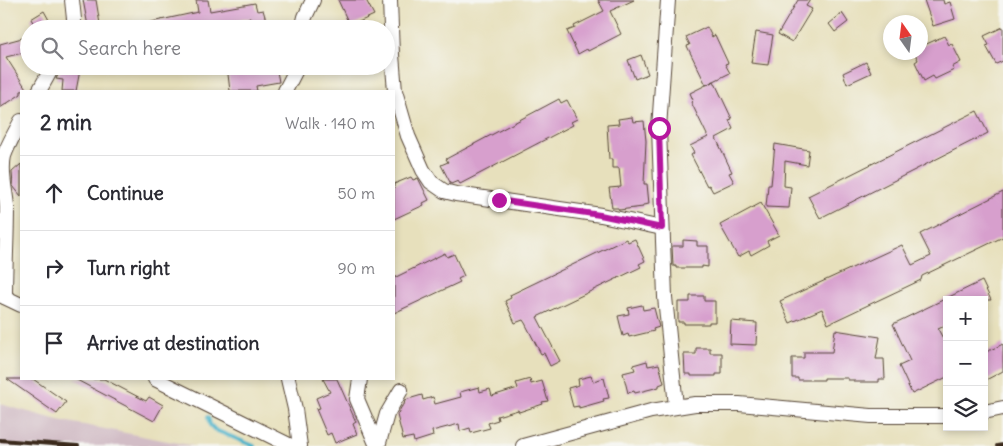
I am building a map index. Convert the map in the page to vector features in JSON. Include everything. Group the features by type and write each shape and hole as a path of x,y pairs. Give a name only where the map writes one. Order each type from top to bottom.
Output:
{"street":[{"path":"72,0 74,20"},
{"path":"304,20 313,0"},
{"path":"390,0 391,20"},
{"path":"668,0 659,128 666,297 676,406"},
{"path":"40,90 48,75"},
{"path":"286,90 293,75"},
{"path":"394,75 395,90"},
{"path":"395,91 408,136 423,170 432,182 444,191 600,215 662,228"},
{"path":"20,124 9,143 4,158 7,227 2,296 20,304"},
{"path":"157,380 291,446"},
{"path":"288,380 295,409 300,446"},
{"path":"360,380 357,399 377,446"},
{"path":"377,446 387,414 401,390"},
{"path":"523,446 651,411 695,404 739,404 872,416 943,416"},
{"path":"988,411 1003,408"}],"shaded area":[{"path":"0,404 58,420 194,446 0,446"}],"building":[{"path":"83,0 96,0 99,20 87,20"},
{"path":"196,0 208,0 210,11 255,3 257,11 263,10 266,20 250,20 250,18 239,20 161,20 198,12"},
{"path":"338,0 366,0 374,15 363,20 347,20"},
{"path":"598,0 634,0 610,11 621,34 578,54 567,31 604,11"},
{"path":"798,0 810,0 806,6 812,9 792,42 778,34"},
{"path":"924,0 943,0 944,4 950,2 955,19 933,26"},
{"path":"44,11 49,20 32,20"},
{"path":"842,13 848,22 835,32 829,24"},
{"path":"707,27 712,37 715,35 728,63 725,64 730,73 706,85 687,46 690,45 686,37"},
{"path":"1003,27 1003,61 996,64 986,46 989,45 984,36"},
{"path":"756,32 773,35 768,65 751,63"},
{"path":"944,36 949,45 952,44 961,62 952,67 954,70 935,79 933,76 924,81 915,62 918,60 928,60 928,43"},
{"path":"20,39 20,54 6,57 27,90 20,90 20,95 0,108 0,44"},
{"path":"641,55 648,74 635,79 628,60"},
{"path":"866,62 871,73 847,84 843,73"},
{"path":"58,75 79,75 76,90 62,90 63,80 56,79"},
{"path":"228,75 278,75 279,82 256,86 257,90 230,90"},
{"path":"714,81 732,119 729,120 733,129 716,138 732,172 729,173 734,182 713,192 709,185 707,186 691,155 694,153 690,146 708,137 691,102 693,100 690,93"},
{"path":"559,99 561,103 567,100 577,119 571,122 573,125 460,184 458,181 451,184 441,165 448,162 446,159"},
{"path":"977,111 988,133 820,218 808,196"},
{"path":"632,117 633,122 644,121 646,141 644,184 647,184 649,204 643,205 643,207 619,210 618,208 612,208 609,188 621,187 619,168 612,168 612,159 609,159 607,125 619,124 618,119"},
{"path":"775,144 809,150 807,165 785,161 784,186 791,187 789,208 766,207 768,185 771,185"},
{"path":"20,165 20,195 13,186 12,172"},
{"path":"411,177 413,180 418,178 429,200 423,203 424,205 395,219 395,184"},
{"path":"1003,192 1003,237 922,276 921,280 828,324 822,309 790,323 780,301 902,245 912,265 931,256 920,234"},
{"path":"761,203 779,235 767,241 769,245 751,255 749,251 738,257 720,225"},
{"path":"626,239 628,242 635,239 645,261 639,264 641,267 537,317 560,361 550,366 544,353 541,354 523,320 515,323 505,301 511,298 510,295"},
{"path":"683,240 697,241 697,246 708,246 708,267 676,268 676,266 673,266 672,246 683,246"},
{"path":"445,253 447,257 454,254 464,276 458,279 460,282 395,313 395,278"},
{"path":"982,281 991,300 988,300 988,296 951,296"},
{"path":"690,296 704,296 704,301 715,301 715,322 709,322 709,324 684,324 684,322 678,322 678,302 690,302"},
{"path":"943,300 943,327 938,329 943,338 943,379 912,394 899,366 910,361 893,324"},
{"path":"642,305 643,310 654,308 659,327 653,329 654,331 629,337 628,334 623,336 618,316 629,314 628,308"},
{"path":"731,321 757,323 756,345 730,344"},
{"path":"835,330 880,337 876,359 884,359 885,379 879,379 879,382 854,382 854,380 848,380 848,378 798,380 798,378 792,378 792,358 804,358 804,352 832,352"},
{"path":"1003,344 1003,371 988,379 988,351"},
{"path":"696,348 710,348 710,353 722,353 722,374 716,374 716,376 691,376 691,374 685,374 684,354 696,354"},
{"path":"647,361 648,366 659,364 664,383 659,385 659,387 628,393 623,373 635,370 633,365"},
{"path":"591,376 593,381 604,378 609,398 579,408 579,406 573,407 568,388 579,385 578,379"},
{"path":"7,379 34,380 66,402 57,414"},
{"path":"530,379 531,384 542,381 548,401 519,412 518,410 497,416 498,420 488,423 490,428 471,433 470,428 460,431 459,424 432,431 433,436 414,442 413,437 403,439 397,415 405,400 422,395 423,400 433,397 435,404 461,397 460,392 479,387 480,392 490,389 492,396 518,388 516,383"},
{"path":"77,380 106,380 146,401 149,397 163,405 154,421"},
{"path":"324,380 337,380 356,422 353,424 357,434 335,443 331,433 327,435 316,409 320,408 316,398 330,392"}],"waterway":[{"path":"208,417 210,425 215,430 254,446"}],"railway":[{"path":"0,440 78,446"},
{"path":"997,446 1003,445"}],"route":[{"path":"499,200 600,215 662,228 659,128"}]}
